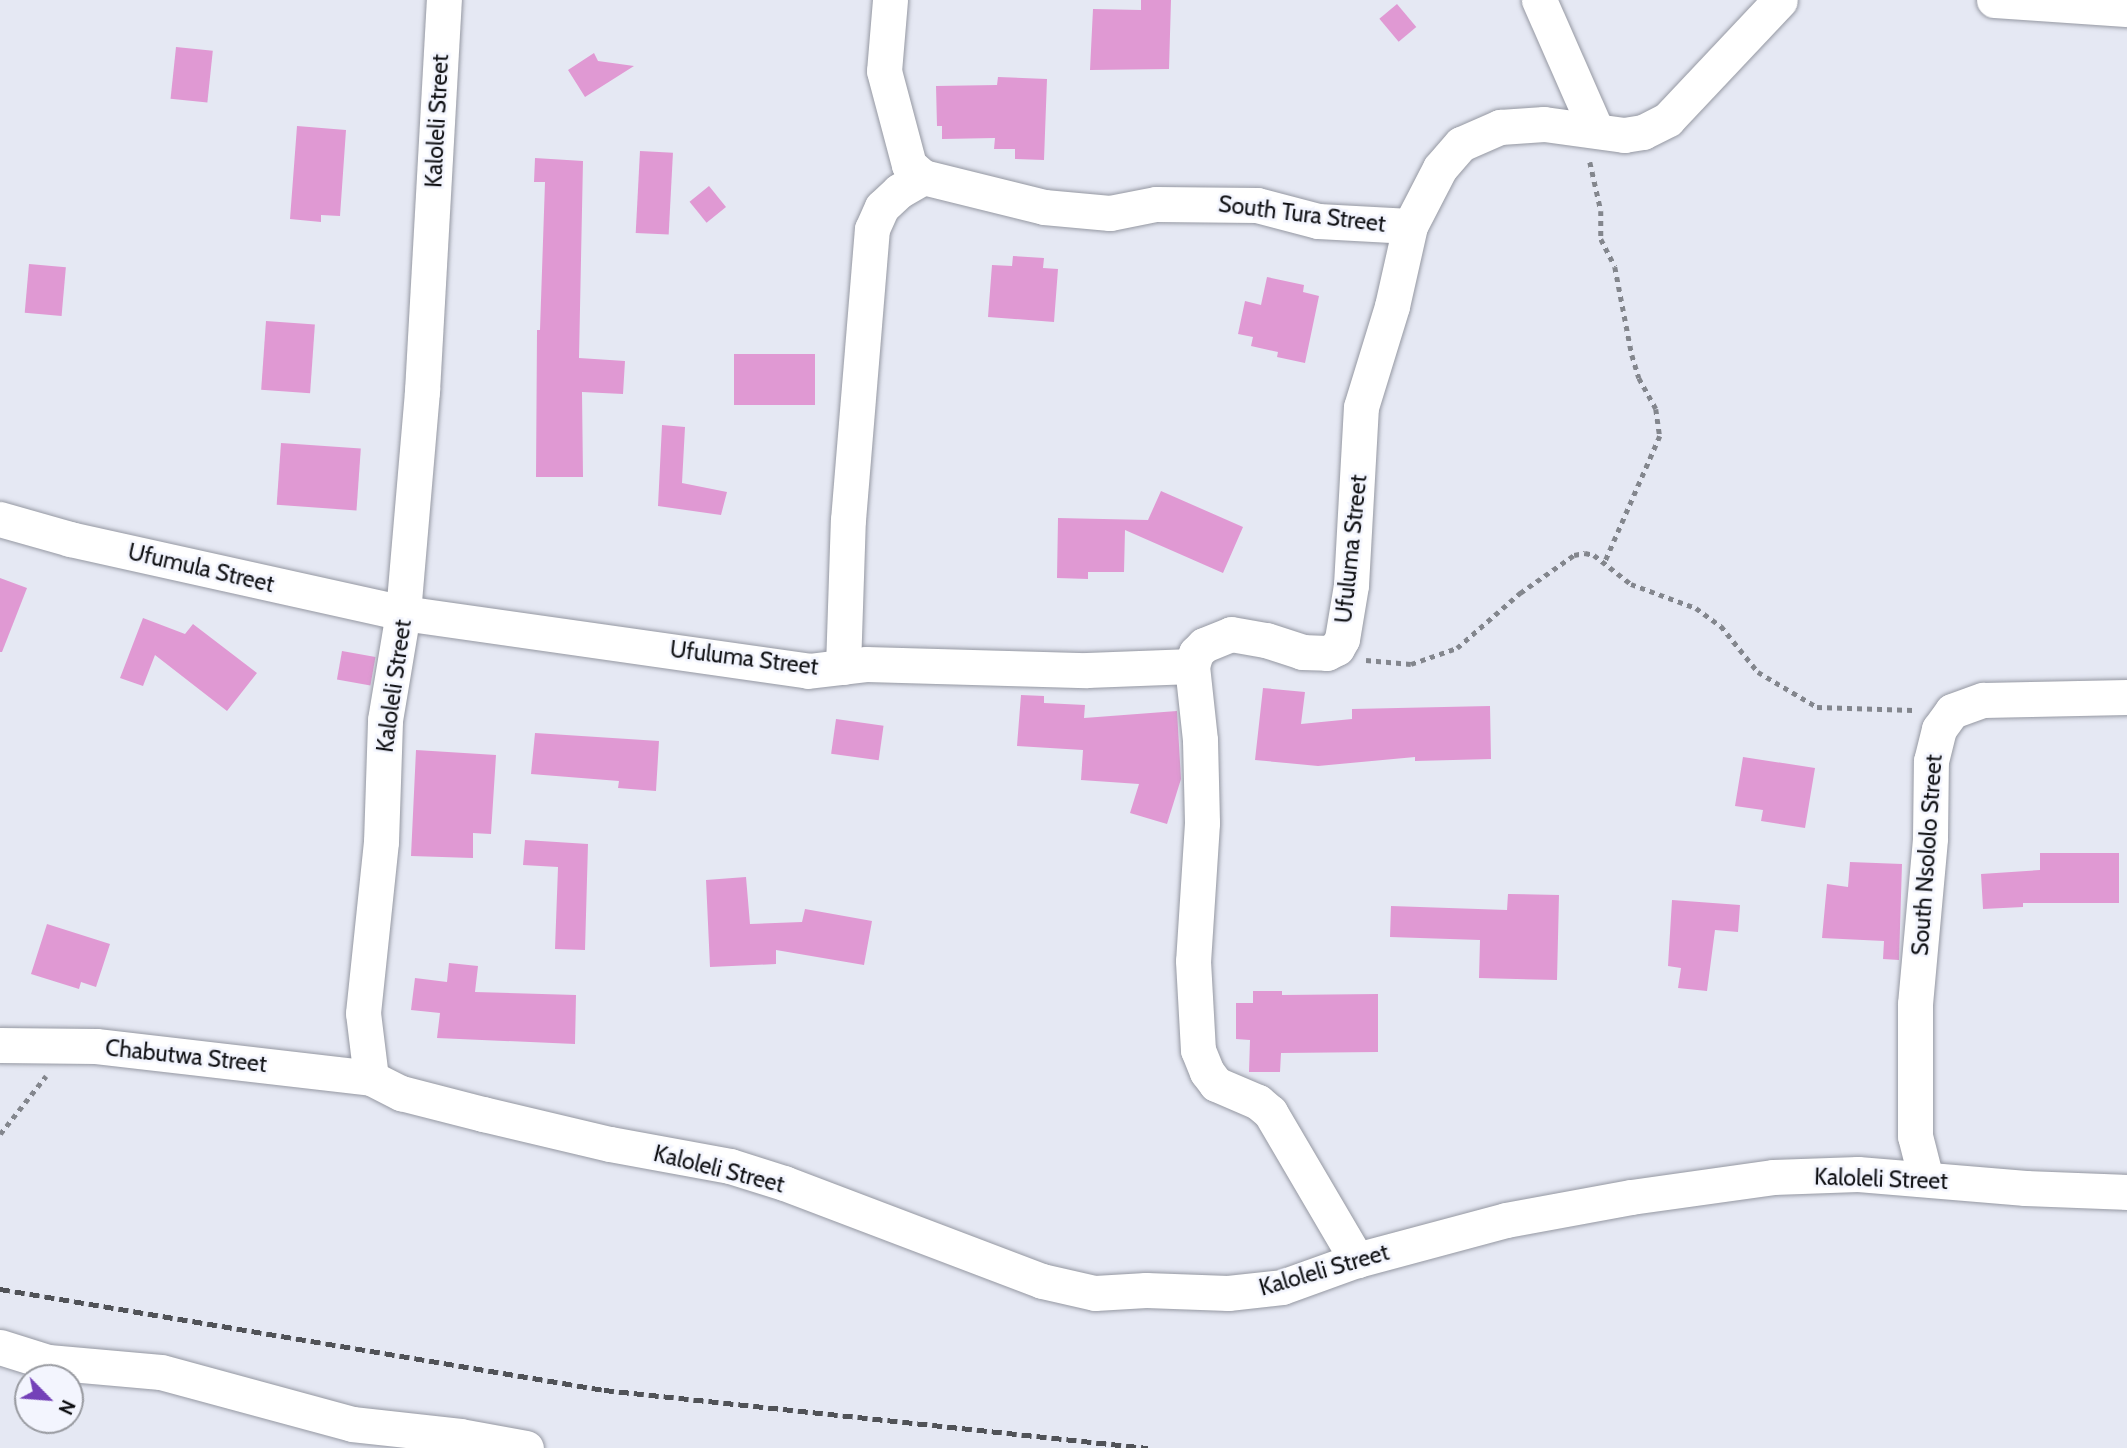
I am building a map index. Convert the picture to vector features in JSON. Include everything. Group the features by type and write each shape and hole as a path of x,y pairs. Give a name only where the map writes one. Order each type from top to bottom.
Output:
{"street":[{"name":"Kaloleli Street","path":"443,0 422,391 403,613 384,720 381,842 363,1013 370,1078 401,1093 483,1114 610,1144 730,1166 784,1183 1031,1277 1095,1293 1146,1290 1228,1293 1282,1287 1357,1260 1506,1220 1631,1196 1773,1177 1858,1174 2127,1192"},
{"path":"843,667 848,520 872,229 882,206 899,191 923,177 909,164 884,71 890,0"},
{"path":"1539,0 1588,129"},
{"name":"Ufuluma Street","path":"403,613 808,671 843,667 966,665 1087,670 1192,666 1196,653 1205,645 1231,634 1266,640 1302,652 1327,653 1337,648 1342,639 1351,585 1361,407 1392,306 1410,226 1440,168 1461,144 1500,127 1544,124 1624,135 1643,132 1668,119 1780,0"},
{"path":"1994,0 2127,9"},
{"name":"South Tura Street","path":"923,177 1044,207 1110,213 1156,204 1257,205 1318,221 1410,226"},
{"name":"Ufumula Street","path":"0,519 70,539 403,613"},
{"path":"1192,666 1200,740 1202,823 1193,961 1198,1050 1207,1072 1216,1084 1258,1102 1269,1112 1357,1260"},
{"path":"1952,711 1983,700 2127,697"},
{"name":"South Nsololo Street","path":"1926,1180 1915,1136 1915,1004 1930,838 1931,761 1939,729 1952,711"},
{"name":"Chabutwa Street","path":"0,1045 96,1045 370,1078"},
{"path":"0,1347 48,1362 161,1372 352,1424 460,1436 526,1448"}],"path":[{"path":"1588,129 1601,211 1601,239 1615,267 1632,355 1639,378 1656,409 1660,436 1605,562"},
{"path":"1337,648 1372,661 1410,664 1431,658 1457,648 1474,636 1520,593 1574,555 1594,555 1631,584 1696,608 1721,625 1758,672 1816,707 1952,711"},
{"path":"0,1134 46,1077 59,1046"}],"building":[{"path":"1141,0 1171,0 1169,69 1090,70 1093,9 1141,10"},
{"path":"1397,4 1416,27 1399,42 1379,19"},
{"path":"176,47 213,51 207,103 171,99"},
{"path":"594,53 598,61 634,66 585,97 568,70"},
{"path":"998,77 1047,79 1044,160 1015,159 1015,149 994,149 995,138 942,139 942,126 937,126 936,86 997,85"},
{"path":"297,126 346,130 340,216 321,215 321,222 290,219"},
{"path":"640,151 673,153 669,235 636,233"},
{"path":"535,158 583,161 579,358 625,361 623,394 582,392 583,477 536,477 537,330 540,330 545,182 534,182"},
{"path":"709,186 726,207 707,223 690,202"},
{"path":"1013,256 1044,258 1043,268 1058,269 1054,322 988,317 992,265 1012,266"},
{"path":"29,264 66,267 62,316 25,313"},
{"path":"1267,277 1304,285 1303,292 1319,296 1305,363 1277,357 1278,352 1251,346 1253,337 1238,334 1245,301 1261,305"},
{"path":"266,321 315,324 310,393 261,390"},
{"path":"734,354 815,354 815,405 734,405"},
{"path":"662,425 685,427 682,483 727,492 721,515 658,506"},
{"path":"281,443 361,449 356,510 277,505"},
{"path":"1161,491 1243,527 1223,573 1125,530 1124,572 1088,572 1088,579 1057,578 1058,518 1148,520"},
{"path":"0,578 27,588 2,652 0,652"},
{"path":"143,618 185,634 193,624 257,673 227,711 155,655 143,686 120,678"},
{"path":"342,651 375,657 370,685 337,680"},
{"path":"1263,688 1305,692 1301,724 1352,719 1352,709 1490,706 1491,759 1415,761 1415,757 1318,766 1255,760"},
{"path":"1021,695 1044,696 1044,703 1085,705 1084,718 1177,711 1181,779 1167,824 1130,813 1139,784 1081,780 1083,750 1017,746"},
{"path":"836,719 884,726 879,760 831,754"},
{"path":"535,733 659,741 656,791 618,788 619,781 531,774"},
{"path":"416,750 496,755 491,834 473,833 473,858 411,856"},
{"path":"1743,757 1815,768 1805,828 1761,821 1763,810 1735,806"},
{"path":"525,840 588,844 585,950 555,949 558,867 523,865"},
{"path":"2040,853 2119,853 2119,903 2023,903 2023,907 1983,909 1981,874 2040,870"},
{"path":"1850,862 1902,864 1899,960 1883,959 1884,941 1822,938 1827,884 1848,887"},
{"path":"746,877 750,924 802,922 805,909 872,921 864,965 776,950 776,964 710,967 706,880"},
{"path":"1508,894 1559,895 1557,980 1479,978 1480,940 1390,937 1391,906 1507,910"},
{"path":"1672,900 1740,905 1738,932 1715,930 1707,991 1678,988 1681,968 1668,966"},
{"path":"47,924 110,944 96,987 81,982 79,989 31,974"},
{"path":"449,963 478,966 475,992 576,995 575,1044 437,1038 440,1013 411,1010 415,978 447,982"},
{"path":"1253,991 1282,991 1282,995 1378,994 1378,1052 1281,1053 1280,1072 1249,1072 1250,1040 1236,1039 1236,1003 1253,1003"}],"railway":[{"path":"0,1289 604,1390 1148,1448"}]}
